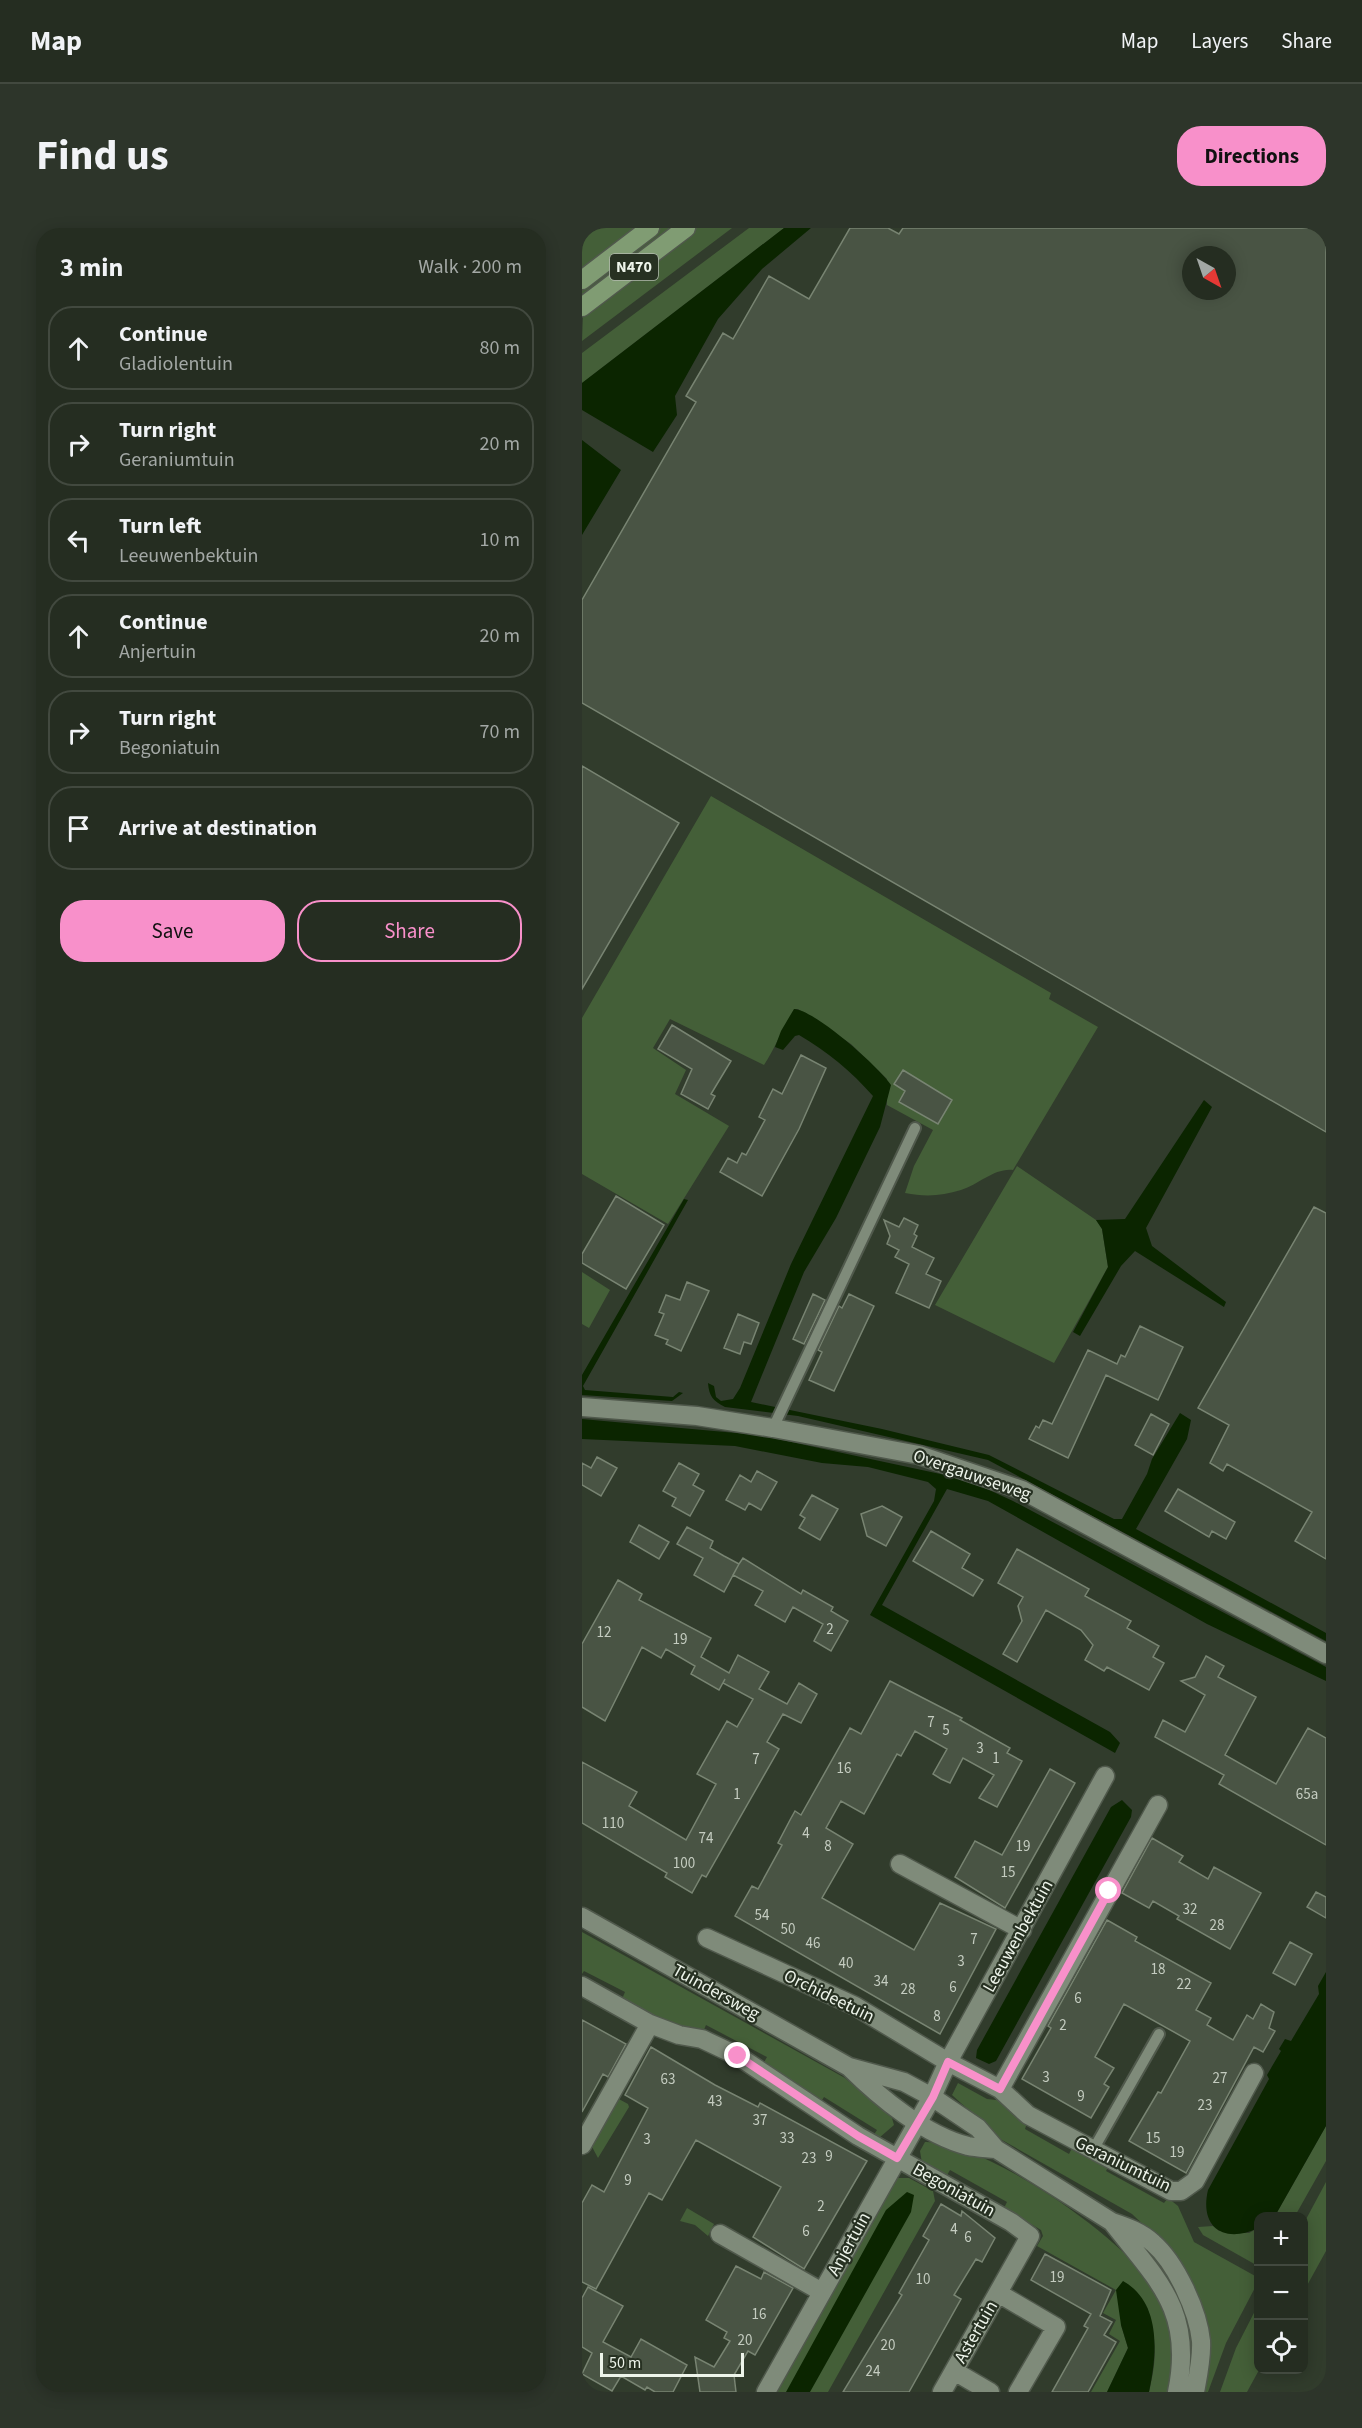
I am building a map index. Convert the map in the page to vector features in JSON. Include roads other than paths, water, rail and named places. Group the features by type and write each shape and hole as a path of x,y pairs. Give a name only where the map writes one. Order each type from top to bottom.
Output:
{"main road":[{"name":"N470","path":"582,280 651,228"},
{"name":"N470","path":"582,307 686,228"}],"street":[{"name":"Overgauwseweg","path":"582,1407 696,1416 779,1416 919,1455 1022,1490 1326,1654"},
{"name":"Leeuwenbektuin","path":"933,2097 948,2062 1105,1776"},
{"path":"1000,2089 1158,1805"},
{"path":"900,1864 1022,1930"},
{"name":"Tuindersweg","path":"582,1917 849,2067 904,2082 933,2097 978,2128 996,2149 1112,2222 1133,2229 1154,2244 1168,2262 1191,2303 1201,2342 1195,2392"},
{"name":"Orchideetuin","path":"707,1938 855,2006 948,2062"},
{"name":"Begoniatuin","path":"582,1986 650,2024 679,2036 702,2039 738,2056 858,2136 1011,2222"},
{"path":"582,2145 650,2024"},
{"name":"Geraniumtuin","path":"948,2062 1000,2089 1029,2115 1171,2191 1185,2189 1195,2181 1254,2073"},
{"name":"Tuindersweg","path":"849,2067 874,2091 917,2122 968,2146 996,2149"},
{"name":"Anjertuin","path":"766,2392 933,2097"},
{"name":"Astertuin","path":"942,2392 1030,2236 1011,2222"},
{"name":"Tuindersweg","path":"1112,2222 1150,2267 1173,2308 1179,2330 1181,2359 1177,2392"},
{"path":"720,2234 822,2292"},
{"name":"Astertuin","path":"998,2294 1056,2326 1018,2392"},
{"name":"Astertuin","path":"954,2371 990,2392"}],"lane":[{"path":"779,1416 915,1128"},
{"path":"1093,2150 1159,2034"}]}
